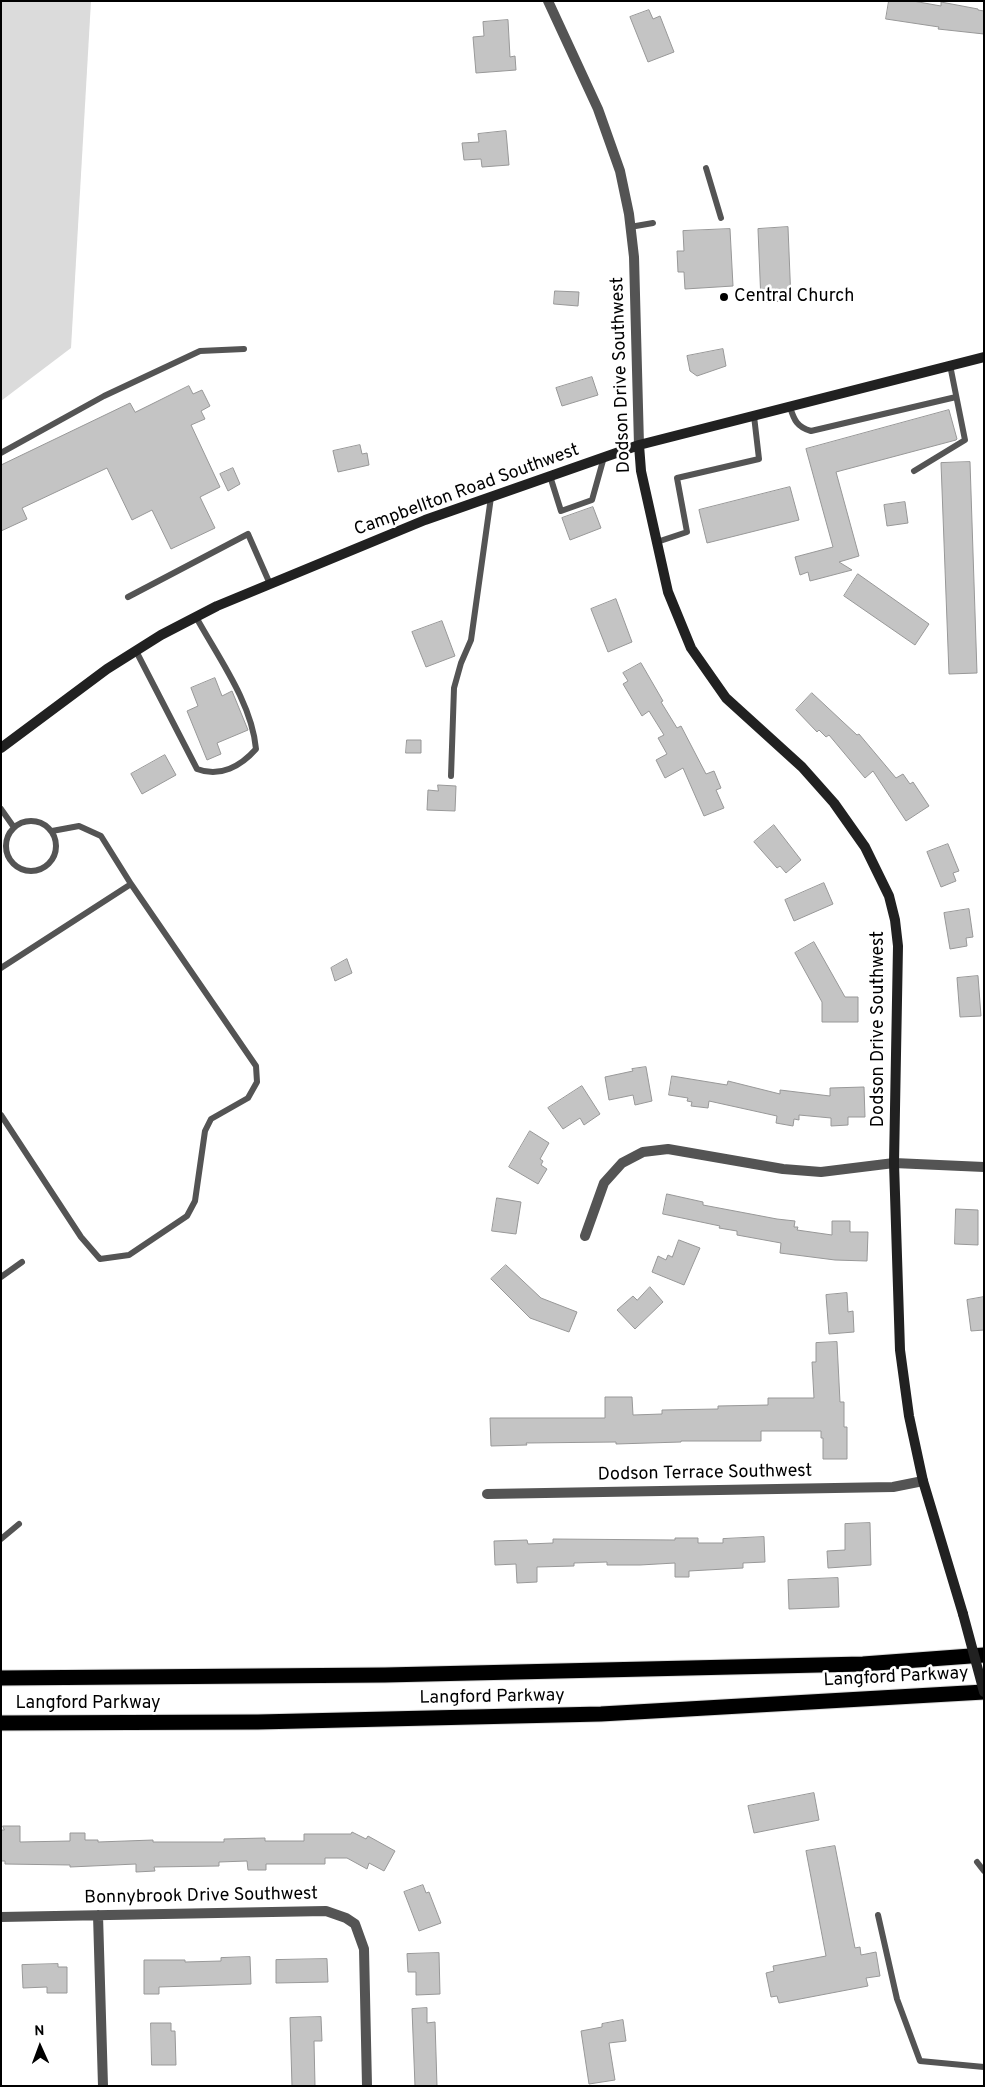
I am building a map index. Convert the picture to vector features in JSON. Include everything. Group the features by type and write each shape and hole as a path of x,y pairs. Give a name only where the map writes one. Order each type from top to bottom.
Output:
{"highway":[{"name":"Langford Parkway","path":"1,1678 384,1675 793,1666 863,1664 984,1655"},
{"name":"Langford Parkway","path":"1,1723 258,1722 601,1714 984,1692"}],"street":[{"name":"Dodson Drive Southwest","path":"548,1 601,118 620,171 634,257 638,445 641,471 668,592 690,648 726,698 802,767 834,802 865,847 889,896 895,920 898,946 894,1164 900,1350 909,1416 923,1481 964,1614 984,1692"},
{"name":"Campbellton Road Southwest","path":"1,748 107,669 196,617 217,606 425,520 638,445 984,357"},
{"path":"585,1236 604,1183 622,1163 643,1152 668,1149 783,1169 821,1172 894,1164 984,1167"},
{"name":"Dodson Terrace Southwest","path":"487,1494 893,1487 923,1481"},
{"name":"Bonnybrook Drive Southwest","path":"1,1917 326,1911 346,1918 355,1924 364,1949 367,2086"},
{"path":"98,1915 103,2086"}],"lane":[{"path":"706,168 721,218"},
{"path":"630,227 653,223"},
{"path":"1,453 104,396 200,351 244,348"},
{"path":"914,470 965,440 950,366"},
{"path":"790,407 796,423 803,429 811,431 956,397"},
{"path":"657,542 687,532 677,478 759,459 754,416"},
{"path":"550,476 561,511 592,500 604,457"},
{"path":"451,776 454,688 461,663 471,640 491,497"},
{"path":"128,597 248,534 270,584"},
{"path":"136,651 197,769 214,772 231,769 247,760 256,749 255,735 251,722 224,666 196,617"},
{"path":"1,809 13,826"},
{"path":"30,821 38,822 52,832 56,847 55,856 44,868 28,872 20,870 8,858 6,841 13,826 30,821"},
{"path":"1,1115 81,1237 100,1259 129,1255 187,1216 195,1201 205,1131 211,1119 248,1098 257,1082 256,1066 131,884 101,836 79,826 52,832"},
{"path":"1,968 131,884"},
{"path":"1,1277 22,1262"},
{"path":"1,1539 19,1524"},
{"path":"977,1862 984,1871"},
{"path":"878,1915 896,1999 920,2061 984,2067"}],"shaded area":[{"path":"1,1 91,1 71,348 1,401"}],"building":[{"path":"889,1 913,1 941,6 941,2 984,11 984,34 938,29 939,27 886,19"},
{"path":"649,10 653,19 660,16 674,52 648,62 630,17"},
{"path":"508,20 510,57 515,56 516,70 476,73 473,37 484,36 483,22"},
{"path":"506,131 509,165 482,167 481,159 464,160 462,143 479,142 478,134"},
{"path":"788,227 791,301 761,302 758,229"},
{"path":"730,229 733,286 685,289 684,272 678,272 677,251 684,251 683,231"},
{"path":"555,291 579,292 578,306 554,304"},
{"path":"723,349 726,366 697,376 690,371 687,356"},
{"path":"592,377 598,395 562,406 556,388"},
{"path":"189,386 193,394 202,390 210,406 201,411 205,419 191,425 220,487 200,497 215,528 171,549 152,510 132,520 107,468 22,508 27,519 1,531 1,465 130,403 135,412"},
{"path":"949,410 956,440 836,472 859,556 839,562 852,570 810,581 808,572 800,575 795,557 833,547 806,449"},
{"path":"360,445 362,454 367,453 369,465 338,472 333,451"},
{"path":"970,462 977,673 949,674 941,463"},
{"path":"233,468 240,484 228,491 220,474"},
{"path":"790,487 799,520 707,543 699,510"},
{"path":"905,502 908,523 887,526 884,505"},
{"path":"593,507 601,528 570,540 562,518"},
{"path":"858,574 929,624 915,645 844,596"},
{"path":"616,599 632,642 608,652 591,609"},
{"path":"442,621 455,656 426,667 412,632"},
{"path":"641,663 677,728 681,726 706,774 714,771 721,788 716,790 724,808 704,816 683,768 665,778 656,760 667,754 658,738 664,735 649,711 642,716 623,684 628,681 623,673"},
{"path":"215,678 222,696 232,691 248,730 217,743 221,754 207,760 187,711 198,706 191,688"},
{"path":"812,693 857,735 859,734 896,778 903,774 910,784 913,782 929,806 906,821 873,771 865,778 829,735 826,737 819,730 817,732 796,710"},
{"path":"407,740 421,740 421,753 406,753"},
{"path":"165,755 176,775 142,794 131,774"},
{"path":"438,785 456,786 455,811 427,810 428,790 438,791"},
{"path":"774,825 801,860 786,873 780,866 777,868 754,842"},
{"path":"948,844 959,871 953,873 956,881 941,887 927,852"},
{"path":"824,883 833,904 794,921 785,900"},
{"path":"969,909 973,937 966,938 967,946 950,949 944,913"},
{"path":"814,942 845,997 858,997 858,1022 822,1022 822,1002 795,953"},
{"path":"347,959 352,973 335,981 331,968"},
{"path":"978,976 981,1016 960,1017 957,978"},
{"path":"646,1067 652,1101 635,1105 633,1095 609,1100 605,1077"},
{"path":"672,1076 727,1085 728,1081 780,1094 780,1090 830,1096 830,1088 864,1087 865,1117 848,1117 848,1125 831,1126 831,1118 799,1115 799,1120 794,1119 793,1126 776,1123 777,1116 709,1101 708,1108 691,1106 692,1102 687,1101 688,1098 669,1095"},
{"path":"582,1086 600,1114 584,1125 580,1118 563,1129 548,1108"},
{"path":"530,1131 549,1143 540,1159 543,1161 541,1165 547,1169 538,1184 509,1167"},
{"path":"667,1194 703,1202 703,1205 795,1221 794,1227 798,1227 797,1230 832,1235 832,1221 850,1221 850,1232 868,1232 867,1261 835,1260 780,1253 781,1243 737,1235 737,1231 719,1228 720,1226 663,1214"},
{"path":"497,1198 521,1202 516,1234 492,1231"},
{"path":"956,1209 978,1210 978,1245 955,1244"},
{"path":"679,1240 700,1248 684,1285 652,1272 658,1256 666,1260 668,1255 672,1257"},
{"path":"506,1265 541,1298 577,1312 569,1332 530,1318 491,1279"},
{"path":"650,1287 663,1302 635,1329 617,1310 633,1296 637,1300"},
{"path":"847,1293 848,1312 853,1311 854,1332 829,1334 826,1295"},
{"path":"984,1297 984,1330 971,1331 967,1300"},
{"path":"837,1342 840,1402 844,1402 844,1427 847,1427 847,1459 823,1459 821,1431 761,1431 761,1441 681,1441 616,1444 616,1442 526,1443 527,1445 491,1446 490,1418 605,1418 605,1397 632,1397 633,1415 662,1414 662,1410 718,1409 718,1406 768,1405 768,1398 814,1398 812,1362 816,1362 816,1343"},
{"path":"870,1523 871,1565 828,1568 827,1551 845,1550 845,1524"},
{"path":"764,1537 765,1562 743,1563 743,1568 689,1571 689,1577 675,1577 675,1563 607,1565 607,1562 574,1563 574,1566 537,1567 537,1582 517,1583 516,1564 495,1565 494,1541 527,1540 528,1544 553,1543 553,1539 675,1540 675,1538 698,1538 698,1543 723,1543 723,1539"},
{"path":"838,1578 839,1607 789,1609 788,1580"},
{"path":"814,1793 819,1820 754,1833 748,1806"},
{"path":"3,1826 20,1826 20,1842 70,1841 70,1833 85,1833 85,1840 98,1840 98,1842 153,1840 153,1842 224,1842 224,1839 265,1838 265,1841 304,1841 304,1834 351,1834 352,1832 366,1839 368,1836 395,1851 384,1871 369,1863 367,1869 347,1858 325,1858 325,1864 266,1864 266,1870 248,1870 247,1861 219,1862 219,1866 154,1867 155,1871 136,1872 136,1864 70,1867 70,1865 5,1864 5,1861 1,1861 1,1830 4,1830"},
{"path":"835,1846 855,1948 860,1947 861,1955 876,1952 880,1976 866,1978 868,1986 779,2003 777,1996 771,1997 766,1973 774,1971 773,1966 826,1956 806,1851"},
{"path":"423,1885 426,1893 429,1892 441,1923 419,1931 404,1892"},
{"path":"439,1953 440,1994 416,1995 416,1972 408,1972 407,1954"},
{"path":"250,1957 251,1984 159,1987 159,1994 144,1994 144,1960 221,1961 221,1958"},
{"path":"327,1959 328,1982 276,1983 276,1960"},
{"path":"58,1964 58,1967 67,1967 67,1993 47,1993 47,1987 23,1988 22,1965"},
{"path":"427,2008 427,2023 435,2022 437,2086 415,2086 412,2009"},
{"path":"321,2017 322,2041 314,2041 315,2086 292,2086 290,2018"},
{"path":"623,2020 626,2041 609,2043 615,2080 589,2084 581,2031"},
{"path":"151,2023 171,2023 171,2031 175,2031 176,2065 152,2065"}],"place":[{"name":"Central Church","path":"724,297"}]}
